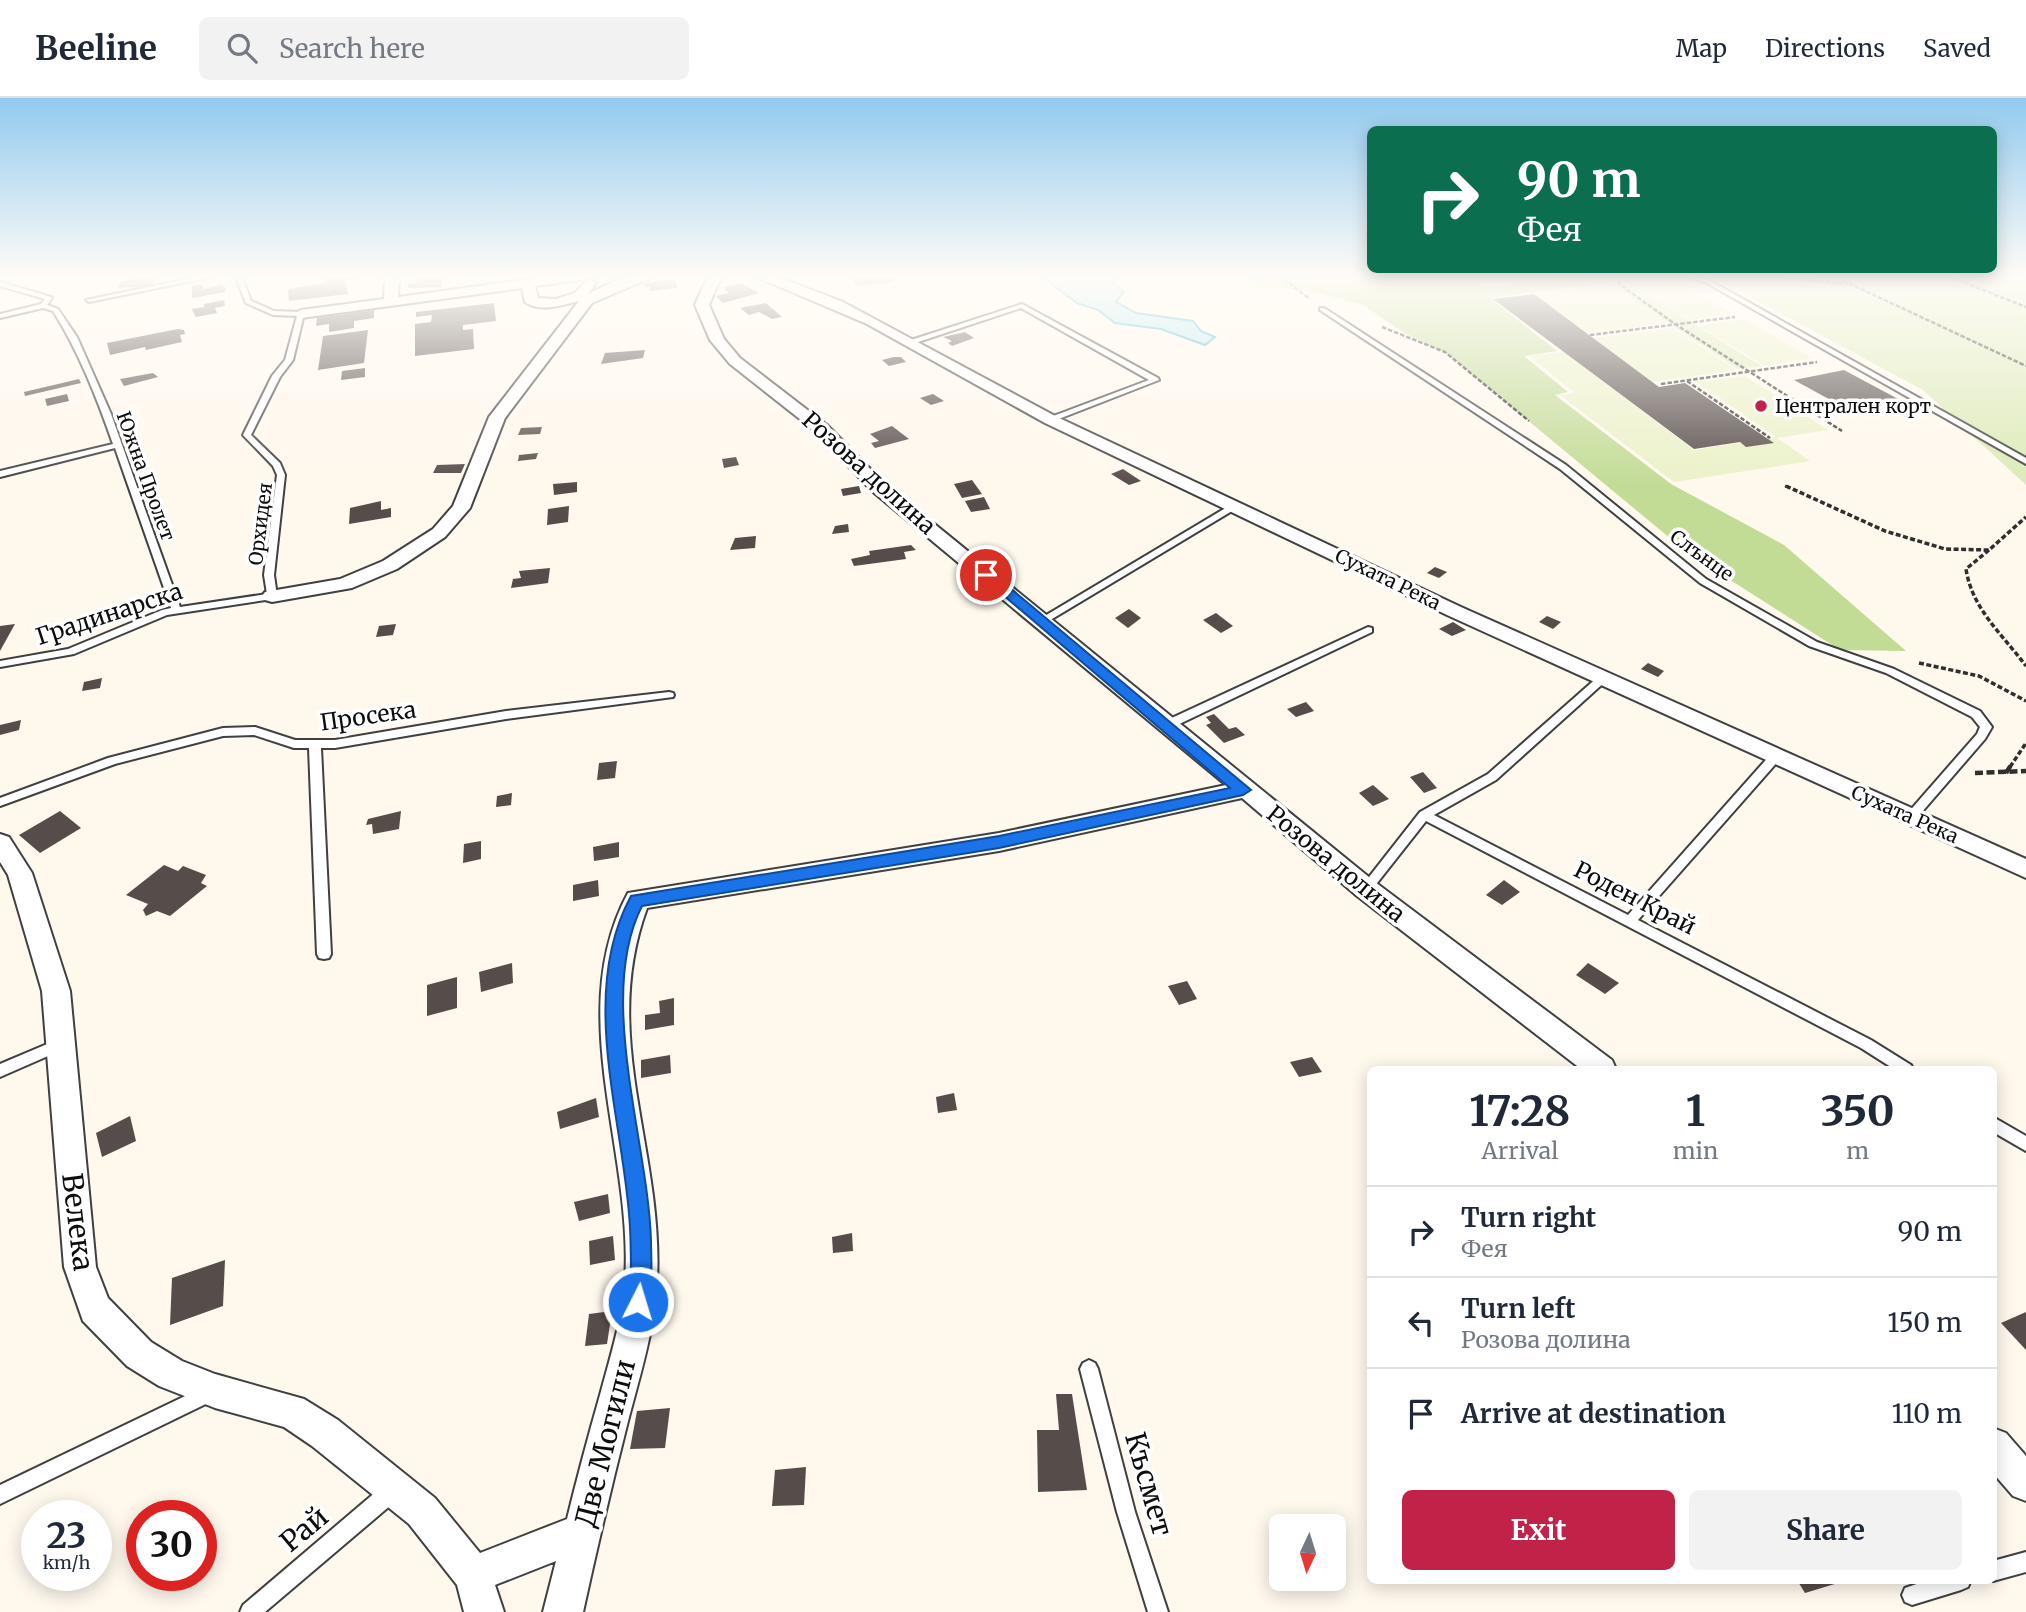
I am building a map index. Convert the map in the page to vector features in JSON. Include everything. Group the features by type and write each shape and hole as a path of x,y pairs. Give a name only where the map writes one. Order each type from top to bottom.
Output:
{"street":[{"path":"272,596 345,584 400,560 449,524 461,508 498,417 549,346"},
{"name":"Розова долина","path":"723,346 735,361 821,428 878,487 1043,620 1243,790 1366,890 1598,1066"},
{"name":"Сухата Река","path":"920,346 991,389 1051,420 1603,678 2026,869"},
{"name":"Две Могили","path":"563,1612 630,1343 641,1281 640,1216 615,1027 617,964 625,923 637,900 999,842 1243,790"},
{"name":"Велека","path":"0,843 20,873 56,991 80,1267 95,1309 139,1354 171,1374 215,1391 292,1411 325,1433 422,1511 473,1575 484,1612"},
{"path":"1997,1450 2026,1483"},
{"path":"473,1575 582,1532"}],"lane":[{"name":"Южна Пролет","path":"77,346 118,445 176,609"},
{"name":"Орхидея","path":"272,596 269,575 281,475 277,465 247,435 276,376 289,360 293,346"},
{"path":"1051,420 1155,380 1093,346"},
{"name":"Слънце","path":"1378,346 1563,467 1703,581 1814,644 1890,671 1976,714 1986,727 1911,817"},
{"path":"1822,346 2026,461"},
{"path":"0,474 118,445"},
{"path":"1043,620 1234,506"},
{"name":"Градинарска","path":"0,664 70,652 152,616 176,609 272,596"},
{"path":"1167,725 1368,631"},
{"path":"1366,890 1424,815 1492,777 1603,678"},
{"name":"Просека","path":"0,802 112,761 223,732 255,731 293,744 315,746 506,715 669,695"},
{"path":"315,746 324,954"},
{"path":"1630,921 1776,756"},
{"name":"Роден Край","path":"1424,815 1866,1044 1901,1066"},
{"path":"0,1071 60,1045"},
{"path":"1997,1126 2026,1144"},
{"name":"Късмет","path":"1089,1369 1126,1512 1158,1612"},
{"path":"0,1495 215,1391"},
{"name":"Рай","path":"250,1612 394,1489"},
{"path":"1997,1570 2026,1562"},
{"path":"1912,1595 1948,1584"}],"path":[{"path":"1429,346 1445,352 1530,422"},
{"path":"1709,346 1842,431"},
{"path":"1982,346 2026,366"},
{"path":"1661,384 1805,364"},
{"path":"1686,381 1770,439"},
{"path":"1785,486 1885,531 1945,549 1989,550"},
{"path":"2026,517 1966,569 1967,584 2026,666"},
{"path":"1914,662 1979,677 2026,701"},
{"path":"2006,774 2026,743"},
{"path":"1948,773 2006,774 2026,771"}],"green space":[{"path":"1431,346 1550,346 1557,351 1524,356 1568,392 1555,395 1671,484 1784,545 1906,651 1840,650 1688,553 1445,352"},
{"path":"1603,346 1699,346 1736,370 1653,382"},
{"path":"1703,346 1729,346 1761,366 1738,369"},
{"path":"1731,346 1791,346 1812,358 1765,366"},
{"path":"1841,346 2026,346 2026,485 1923,390"},
{"path":"1563,352 1694,450 1776,437 1696,382 1745,376 1828,430 1777,438 1810,461 1674,482 1560,395 1575,393 1529,356"}],"building":[{"path":"108,346 166,346 146,350 145,347 110,355"},
{"path":"322,346 366,346 364,363 318,370"},
{"path":"415,346 474,346 474,349 415,356"},
{"path":"1556,346 1603,346 1659,387 1685,383 1774,443 1746,447 1740,442 1694,449"},
{"path":"645,350 643,358 601,364 605,353"},
{"path":"901,357 906,362 889,366 882,360"},
{"path":"365,368 365,377 341,380 342,371"},
{"path":"1844,370 1900,400 1849,410 1794,380"},
{"path":"153,373 158,377 124,386 120,379"},
{"path":"79,379 81,383 25,396 24,392"},
{"path":"67,394 69,401 47,406 45,399"},
{"path":"933,394 944,401 931,405 920,398"},
{"path":"892,426 909,439 875,448 871,443 879,441 870,434"},
{"path":"542,427 540,434 518,435 521,428"},
{"path":"538,453 536,459 518,461 519,455"},
{"path":"736,457 739,465 724,468 722,459"},
{"path":"465,464 461,473 433,473 437,465"},
{"path":"1123,469 1141,481 1129,485 1111,474"},
{"path":"972,480 982,494 962,498 954,484"},
{"path":"577,482 577,492 554,495 553,484"},
{"path":"859,486 861,493 843,496 841,489"},
{"path":"984,497 990,509 971,512 965,501"},
{"path":"381,501 381,510 391,508 391,517 349,524 350,508"},
{"path":"569,506 568,522 547,525 548,509"},
{"path":"848,524 849,532 832,534 835,526"},
{"path":"756,536 755,548 730,550 735,538"},
{"path":"911,545 916,550 904,552 906,559 854,566 851,559 870,555 869,551"},
{"path":"1435,567 1447,572 1439,578 1427,573"},
{"path":"550,568 548,583 511,588 513,579 521,578 519,571"},
{"path":"1129,609 1141,618 1128,628 1115,618"},
{"path":"1216,613 1233,626 1221,633 1203,620"},
{"path":"1547,616 1561,622 1553,629 1539,622"},
{"path":"1453,622 1466,630 1452,636 1439,629"},
{"path":"15,624 0,651 0,626"},
{"path":"396,624 393,635 376,637 379,626"},
{"path":"1648,663 1664,671 1658,677 1641,669"},
{"path":"102,678 100,688 82,691 84,682"},
{"path":"1306,702 1314,711 1296,717 1287,709"},
{"path":"1214,714 1229,729 1236,727 1245,735 1224,743 1206,725 1211,723 1206,717"},
{"path":"21,720 19,730 0,735 0,725"},
{"path":"617,761 615,778 597,780 599,763"},
{"path":"1423,772 1437,788 1424,793 1410,777"},
{"path":"1373,785 1389,799 1373,806 1359,793"},
{"path":"512,793 511,805 496,807 497,796"},
{"path":"60,811 81,828 40,853 19,835"},
{"path":"401,811 399,829 373,834 372,824 366,825 368,819"},
{"path":"481,841 481,859 463,863 464,844"},
{"path":"619,842 619,857 594,861 593,847"},
{"path":"164,865 178,871 183,866 206,875 201,883 207,886 170,916 157,911 146,916 143,910 148,904 126,895"},
{"path":"598,880 599,896 573,901 573,885"},
{"path":"1504,880 1520,892 1502,905 1486,895"},
{"path":"512,963 513,983 481,992 479,972"},
{"path":"1588,963 1619,983 1605,994 1576,975"},
{"path":"457,977 457,1008 427,1016 427,985"},
{"path":"1187,981 1197,999 1179,1005 1168,986"},
{"path":"674,998 674,1025 645,1030 645,1015 660,1013 659,1001"},
{"path":"670,1055 671,1073 641,1078 641,1060"},
{"path":"1312,1057 1322,1072 1299,1077 1290,1062"},
{"path":"954,1093 957,1110 938,1113 936,1097"},
{"path":"596,1098 599,1117 560,1129 557,1112"},
{"path":"130,1116 136,1141 102,1157 96,1133"},
{"path":"608,1194 610,1213 579,1221 574,1202"},
{"path":"852,1233 853,1251 833,1253 832,1237"},
{"path":"613,1236 615,1260 590,1265 589,1241"},
{"path":"225,1260 223,1306 170,1325 172,1278"},
{"path":"612,1311 607,1344 585,1346 589,1314"},
{"path":"2026,1312 2026,1350 2001,1323"},
{"path":"1056,1394 1072,1394 1087,1490 1038,1492 1037,1430 1059,1430"},
{"path":"670,1408 665,1448 630,1449 637,1411"},
{"path":"806,1467 804,1505 772,1506 775,1470"},
{"path":"1799,1584 1835,1584 1805,1593"}],"place":[{"name":"Централен корт","path":"1761,406"}],"route":[{"path":"638,1302 641,1281 640,1216 615,1027 617,964 625,923 637,900 999,842 1243,790 1149,708 986,575"}]}
